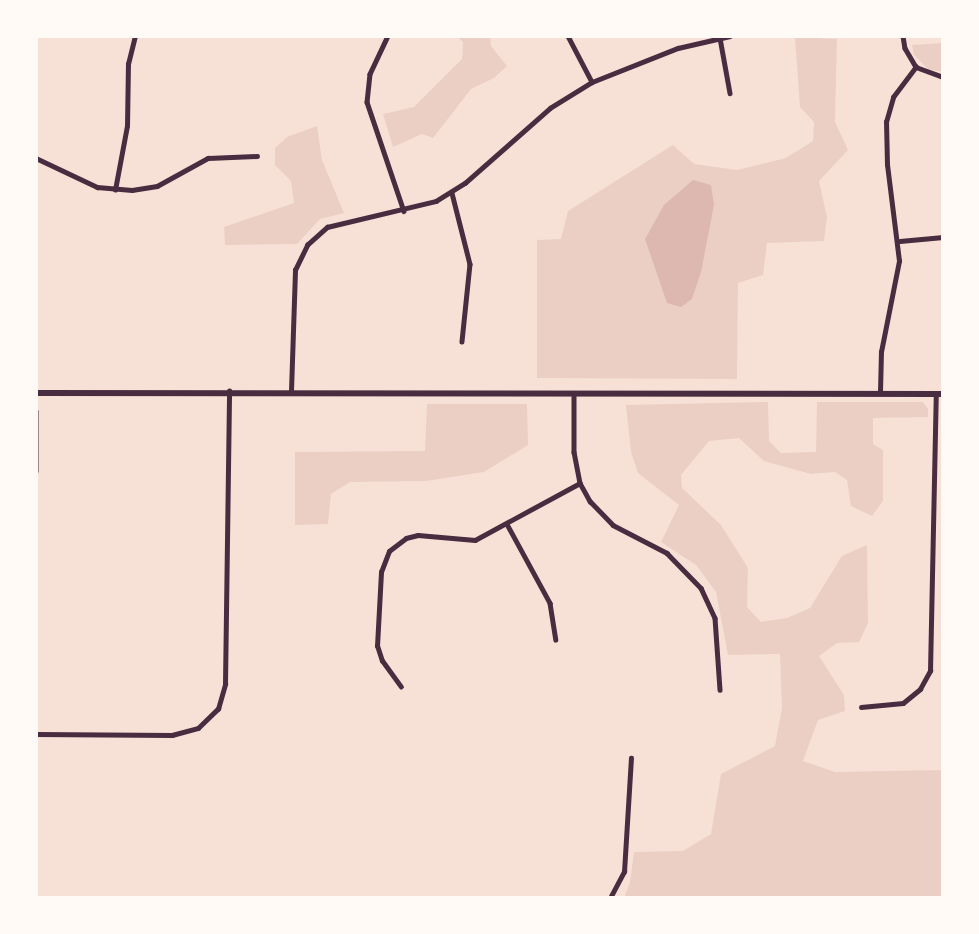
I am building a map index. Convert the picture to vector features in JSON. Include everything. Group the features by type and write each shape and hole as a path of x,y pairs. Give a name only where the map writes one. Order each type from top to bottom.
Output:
{"street":[{"path":"115,190 128,126 129,64 135,36"},
{"path":"388,36 369,74 367,102 404,211"},
{"path":"568,36 591,82"},
{"path":"291,391 293,288 295,270 307,245 338,223 404,211 452,193 550,108 591,82 678,48 730,36"},
{"path":"903,36 905,48 916,67 943,78"},
{"path":"720,38 730,93"},
{"path":"880,392 881,352 896,282 900,241 887,165 886,122 893,97 916,67"},
{"path":"36,158 83,182 115,190 149,188 218,156 257,156"},
{"path":"452,193 470,264 462,342"},
{"path":"900,241 943,237"},
{"path":"36,734 172,735 198,728 218,709 225,684 229,391"},
{"path":"574,391 574,452 580,483 590,501 613,525 667,553 701,588 718,634 720,690"},
{"path":"36,393 574,391 939,394 930,671 920,689 903,703 861,707"},
{"path":"36,411 36,471"},
{"path":"401,687 382,661 377,646 381,572 389,551 406,538 418,535 475,540 580,483"},
{"path":"507,524 550,603 556,640"},
{"path":"610,898 624,872 631,758"}],"shaded area":[{"path":"457,36 490,36 491,46 507,66 494,78 471,89 433,138 422,134 393,147 383,114 414,107 462,59 463,42"},
{"path":"795,37 837,39 835,122 848,150 819,181 827,217 824,241 767,243 763,275 738,283 737,379 537,378 537,240 561,239 568,211 673,145 694,164 737,170 786,158 813,141 814,122 800,107"},
{"path":"943,43 943,72 928,69 914,55 912,45"},
{"path":"317,126 322,160 344,213 320,219 297,244 225,245 224,227 294,203 291,181 275,165 275,148 287,137"},
{"path":"693,180 711,185 714,205 701,272 692,299 681,307 667,303 645,239 664,205"},
{"path":"768,402 769,441 781,453 816,452 817,402 923,402 928,409 928,417 873,418 873,444 883,450 883,501 872,516 851,506 847,480 835,472 811,474 764,461 739,438 709,441 681,475 682,488 721,525 748,568 747,607 761,622 787,618 810,608 842,556 867,545 868,623 859,642 837,643 819,656 844,695 845,711 818,720 803,761 835,772 943,770 943,898 624,898 630,882 634,852 683,851 711,834 721,774 775,746 782,708 780,654 728,655 716,592 696,565 661,542 679,505 638,473 631,452 626,405"},
{"path":"427,404 527,404 528,445 484,472 426,481 350,482 331,494 328,524 295,525 295,452 425,451"}]}
